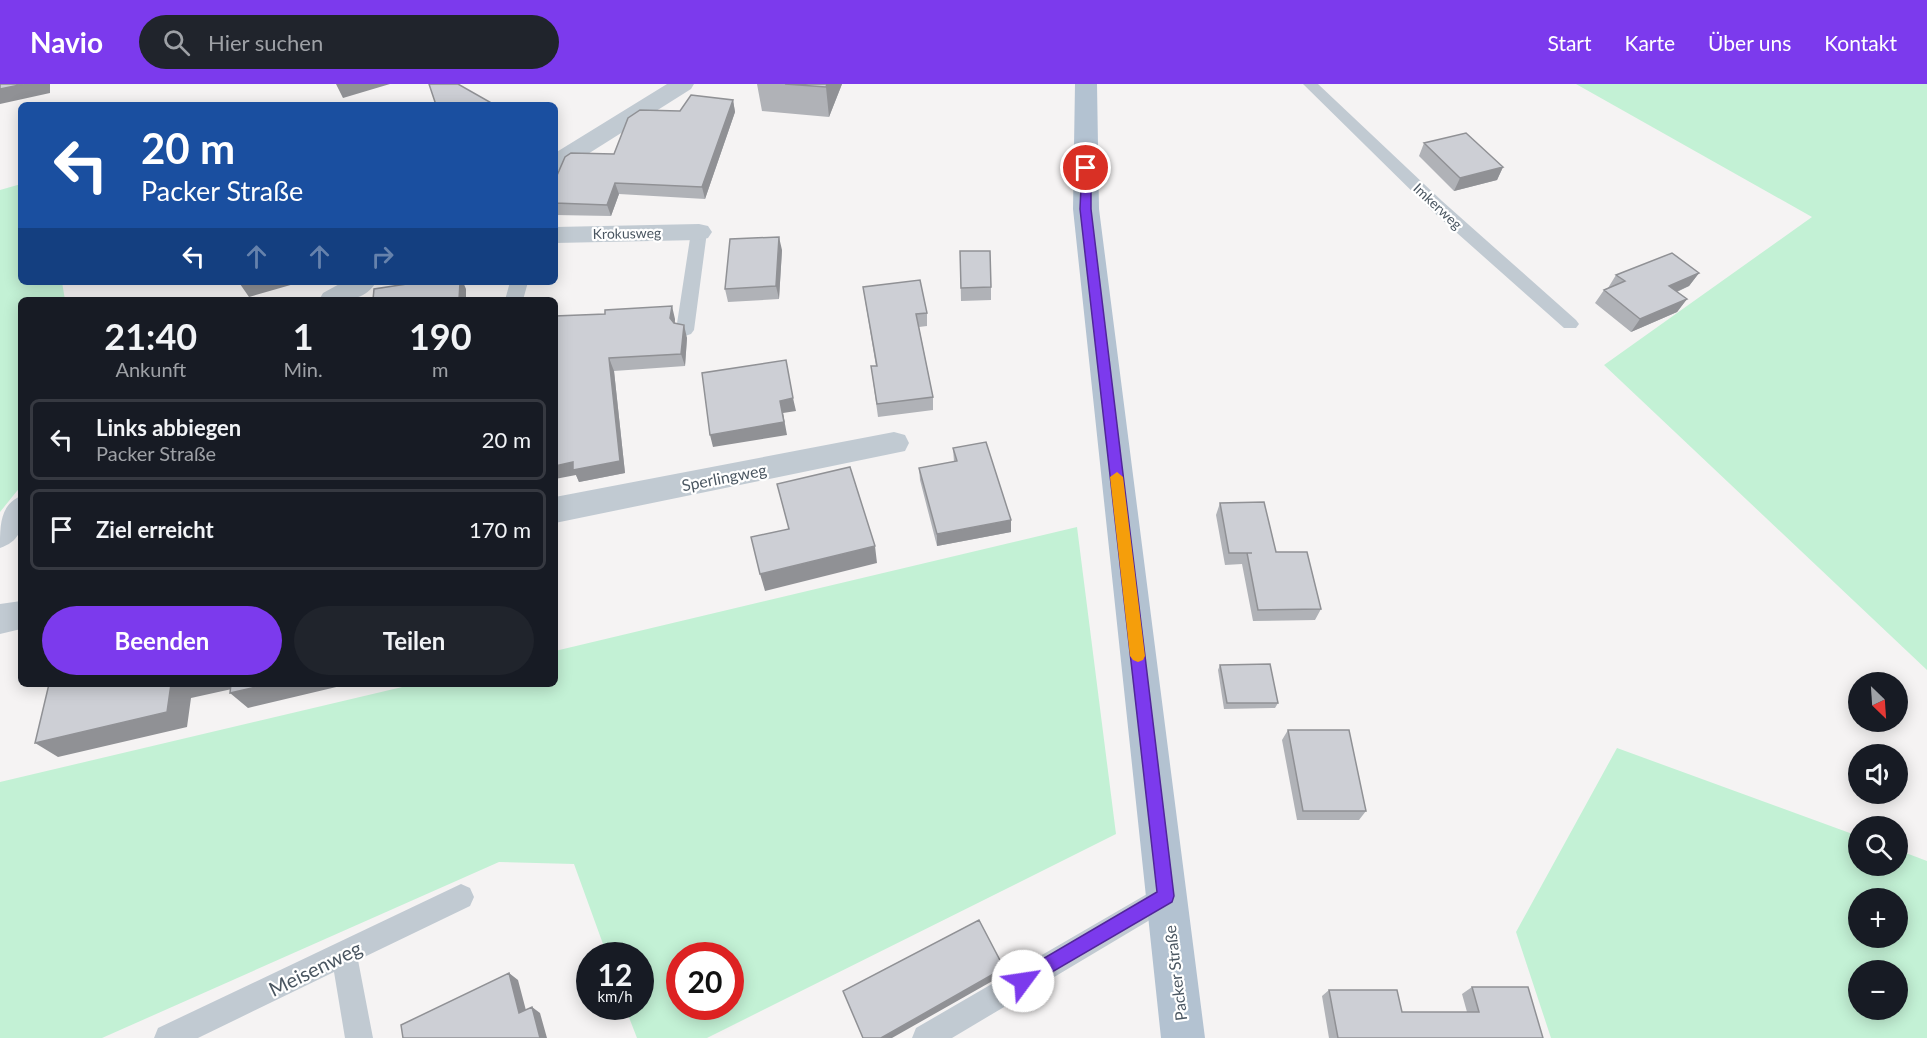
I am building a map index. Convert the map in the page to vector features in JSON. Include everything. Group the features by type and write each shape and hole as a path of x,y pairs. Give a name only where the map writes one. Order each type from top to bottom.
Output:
{"main road":[{"name":"Packer Straße","path":"1086,84 1086,209 1183,1038"}],"street":[{"path":"558,162 683,84"},
{"name":"Krokusweg","path":"558,235 699,232"},
{"path":"338,297 358,285"},
{"name":"Sperlingweg","path":"558,509 894,443"},
{"path":"0,535 18,513"},
{"path":"0,619 18,616"}],"lane":[{"name":"Imkerweg","path":"1310,84 1436,206 1570,324"},
{"path":"685,330 699,232"},
{"path":"926,1038 1166,896"},
{"name":"Meisenweg","path":"168,1038 461,897"},
{"path":"344,955 359,1038"}],"green space":[{"path":"1576,84 1927,84 1927,670 1604,365 1812,217"},
{"path":"18,185 18,285 62,285 64,297 18,297 18,490 0,512 0,190"},
{"path":"1077,527 1116,834 744,1020 744,942 666,942 666,1020 743,1020 707,1038 637,1038 630,1020 654,1020 654,942 602,942 574,864 499,862 102,1038 0,1038 0,782 402,687 558,687 558,650"},
{"path":"1617,748 1848,832 1848,876 1908,876 1908,854 1927,861 1927,1038 1551,1038 1516,932"}],"building":[{"path":"0,84 24,84 0,89"},
{"path":"429,84 458,84 490,102 435,102"},
{"path":"785,84 827,84 826,87"},
{"path":"691,95 733,100 702,187 615,183 607,205 558,203 558,173 565,157 571,153 614,154 628,118 640,110 680,111"},
{"path":"1466,133 1503,167 1460,178 1424,143"},
{"path":"779,237 776,286 725,289 730,239"},
{"path":"960,251 990,251 991,287 961,288"},
{"path":"1672,253 1699,273 1669,286 1687,299 1640,319 1604,290 1625,281 1616,275"},
{"path":"920,280 927,313 916,314 933,397 877,404 871,366 877,366 863,287"},
{"path":"400,285 460,285 459,297 373,297 374,289"},
{"path":"672,306 670,318 674,323 684,325 681,354 609,358 620,461 573,470 573,462 558,465 558,316 605,314 605,310"},
{"path":"786,360 793,398 780,401 784,422 710,435 702,373"},
{"path":"986,442 1011,520 937,534 919,468 957,461 953,448"},
{"path":"850,467 875,546 760,574 751,537 789,529 777,484"},
{"path":"1264,502 1276,552 1307,552 1321,609 1258,610 1247,553 1229,553 1220,503"},
{"path":"1270,664 1278,703 1227,703 1220,665"},
{"path":"48,687 171,687 167,712 35,743"},
{"path":"231,687 256,687 230,693"},
{"path":"1288,730 1349,730 1366,811 1303,811"},
{"path":"979,920 1004,968 881,1038 863,1038 843,991"},
{"path":"509,973 519,1013 532,1007 540,1038 403,1038 401,1025"},
{"path":"1472,987 1528,987 1543,1038 1338,1038 1329,990 1397,990 1402,1012 1479,1012"}],"slow traffic":[{"path":"1117,477 1138,656"}],"route":[{"path":"1023,981 1166,896 1086,209 1086,168"}]}
